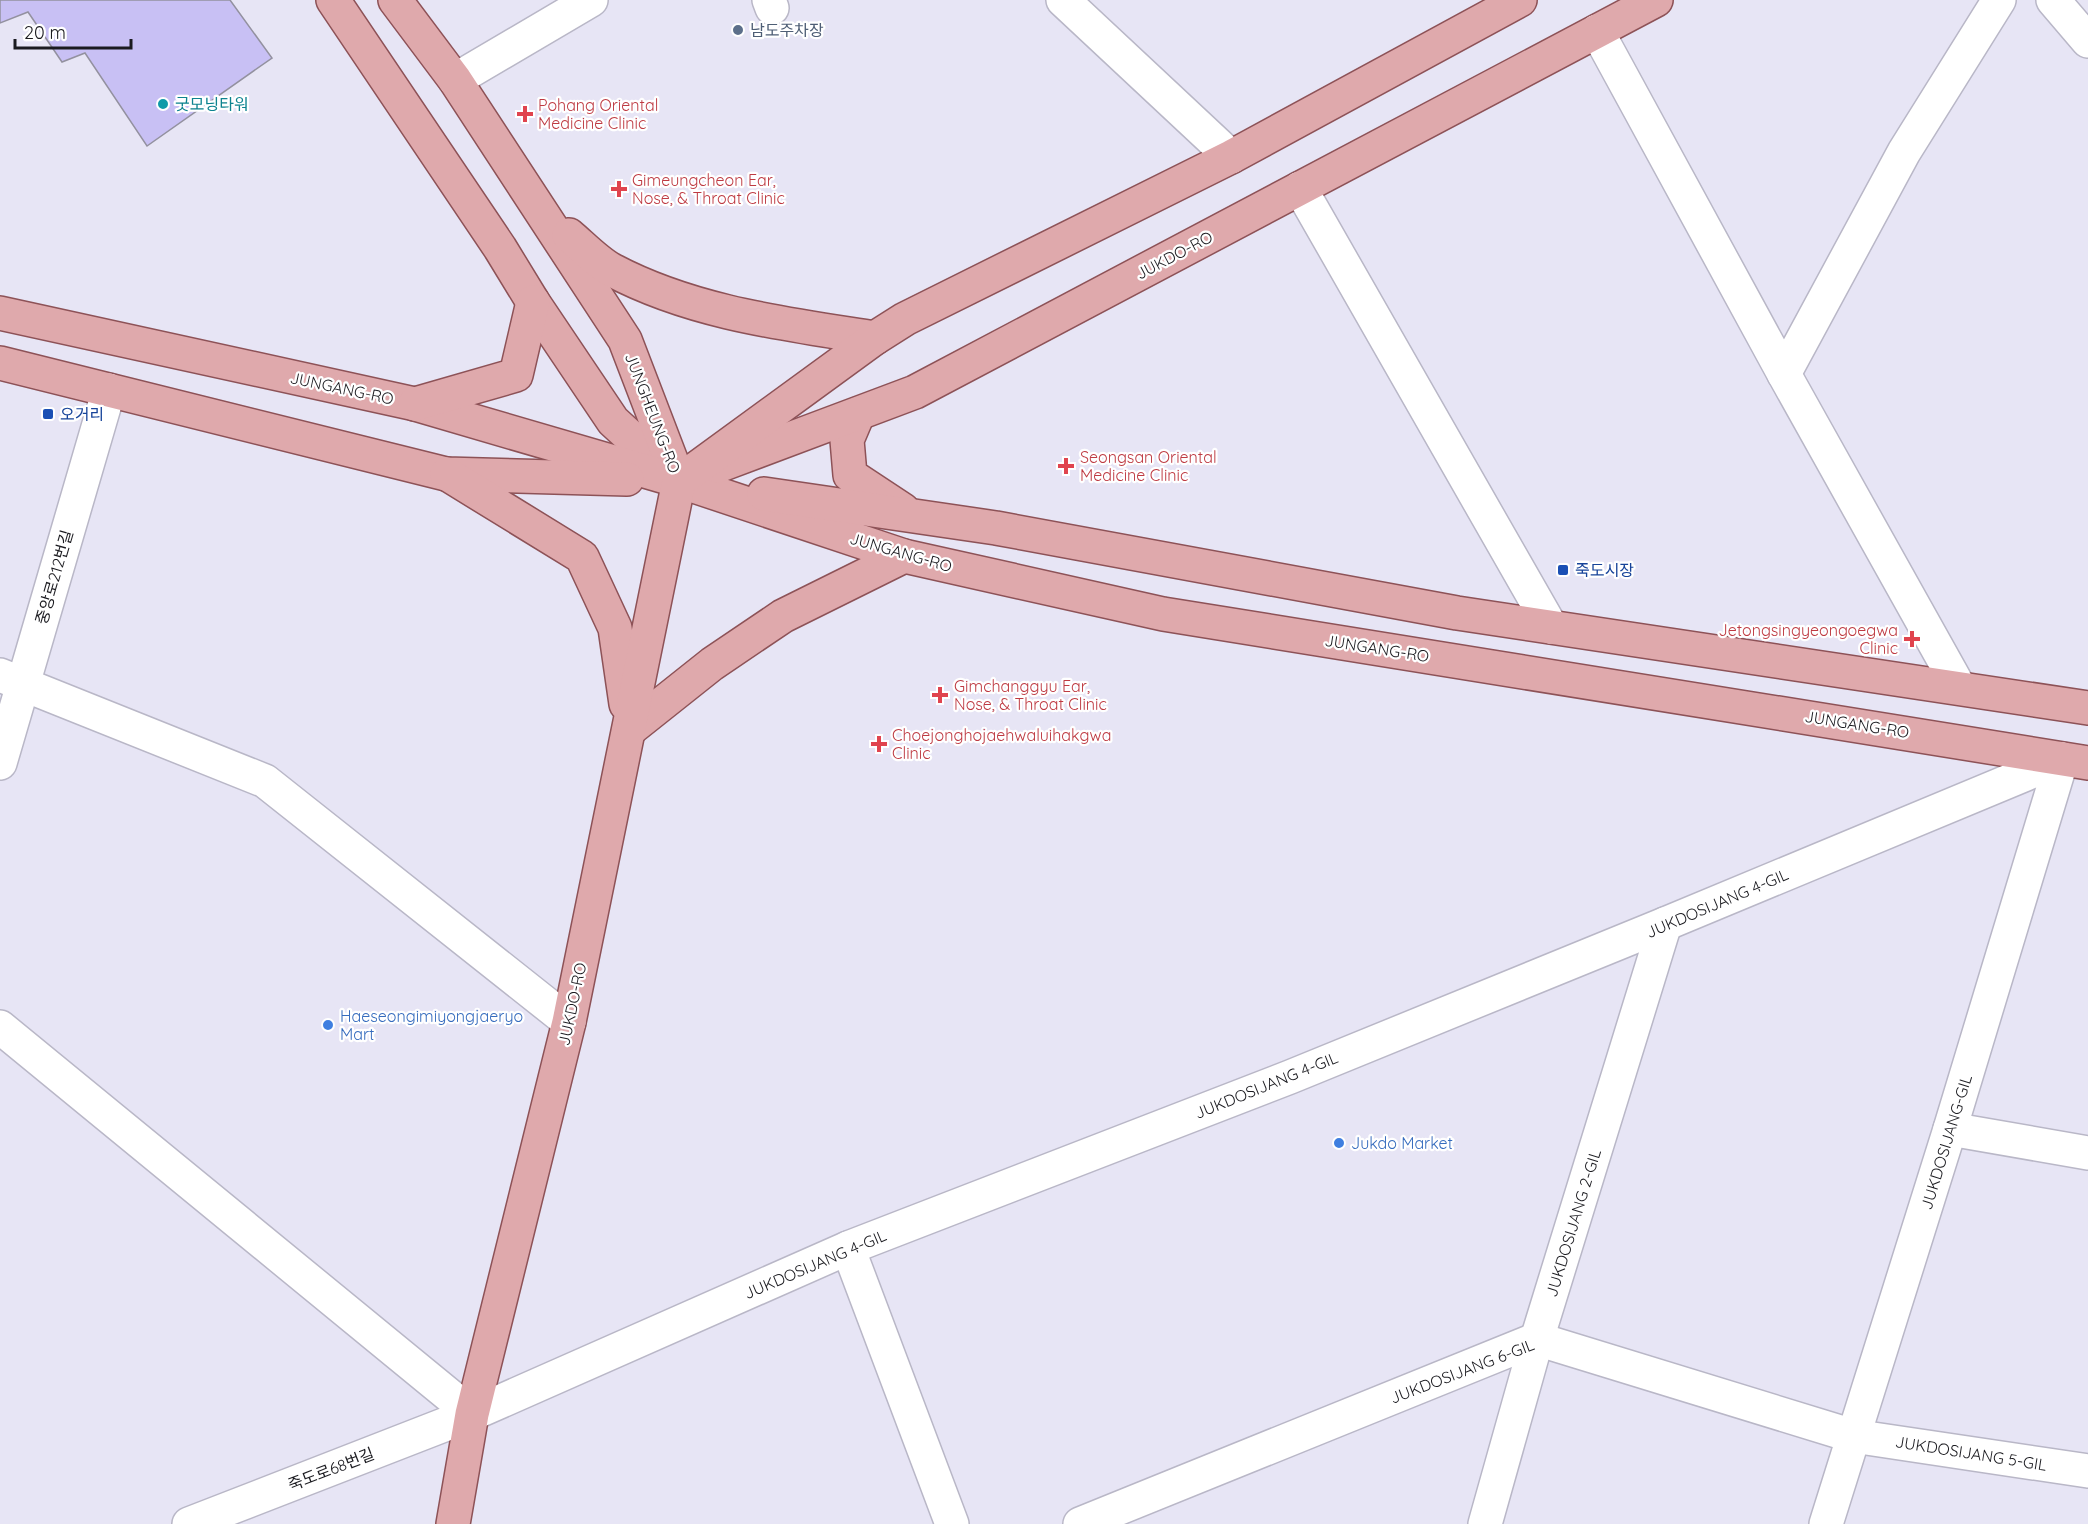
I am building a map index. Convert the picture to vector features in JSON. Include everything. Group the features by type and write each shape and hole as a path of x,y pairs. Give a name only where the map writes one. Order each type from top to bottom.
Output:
{"main road":[{"name":"JUNGHEUNG-RO","path":"333,0 613,421 679,481"},
{"name":"JUNGHEUNG-RO","path":"395,0 455,80 625,340 679,481"},
{"path":"679,481 875,338 905,319 1231,158 1520,0"},
{"name":"JUKDO-RO","path":"453,1524 472,1414 569,1022 679,481 915,392 1656,0"},
{"path":"544,215 610,269 684,301 772,321 875,338"},
{"path":"415,404 516,375 533,302"},
{"name":"JUNGANG-RO","path":"0,313 415,404 679,481 904,556 1163,614 2075,761"},
{"name":"JUNGANG-RO","path":"0,363 446,474 679,481 996,528 1458,613 2088,708"},
{"path":"858,414 847,440 850,475 911,515"},
{"path":"446,474 582,556 615,628 629,730"},
{"path":"629,730 712,664 783,616 904,556"}],"street":[{"path":"455,80 591,0"},
{"path":"1063,0 1231,158"},
{"path":"1784,374 1904,152 1999,0"},
{"path":"2053,0 2088,40"},
{"path":"1598,31 1784,374 1959,687"},
{"path":"1300,188 1551,627"},
{"name":"중앙로212번길","path":"0,763 11,678 109,390"},
{"path":"11,678 265,782 569,1022"},
{"name":"JUKDOSIJANG 4-GIL","path":"472,1414 848,1248 1279,1081 2075,761"},
{"name":"JUKDOSIJANG-GIL","path":"1826,1524 1950,1129 2075,761"},
{"name":"JUKDOSIJANG 2-GIL","path":"1485,1524 1537,1339 1665,924"},
{"path":"0,1027 472,1414"},
{"path":"1950,1129 2088,1153"},
{"path":"848,1248 952,1524"},
{"name":"JUKDOSIJANG 6-GIL","path":"1080,1524 1537,1339 1853,1436"},
{"name":"죽도로68번길","path":"189,1524 472,1414"},
{"name":"JUKDOSIJANG 5-GIL","path":"1853,1436 2088,1471"}],"building":[{"name":"굿모닝타워","path":"0,0 230,0 272,58 147,146 85,53 62,62 28,12 0,23"}],"place":[{"name":"남도주차장","path":"738,30"},
{"name":"굿모닝타워","path":"163,104"},
{"name":"Pohang Oriental Medicine Clinic","path":"525,114"},
{"name":"Gimeungcheon Ear, Nose, & Throat Clinic","path":"619,189"},
{"name":"오거리","path":"48,414"},
{"name":"Seongsan Oriental Medicine Clinic","path":"1066,466"},
{"name":"죽도시장","path":"1563,570"},
{"name":"Jetongsingyeongoegwa Clinic","path":"1912,639"},
{"name":"Gimchanggyu Ear, Nose, & Throat Clinic","path":"940,695"},
{"name":"Choejonghojaehwaluihakgwa Clinic","path":"879,744"},
{"name":"Haeseongimiyongjaeryo Mart","path":"328,1025"},
{"name":"Jukdo Market","path":"1339,1143"}]}
